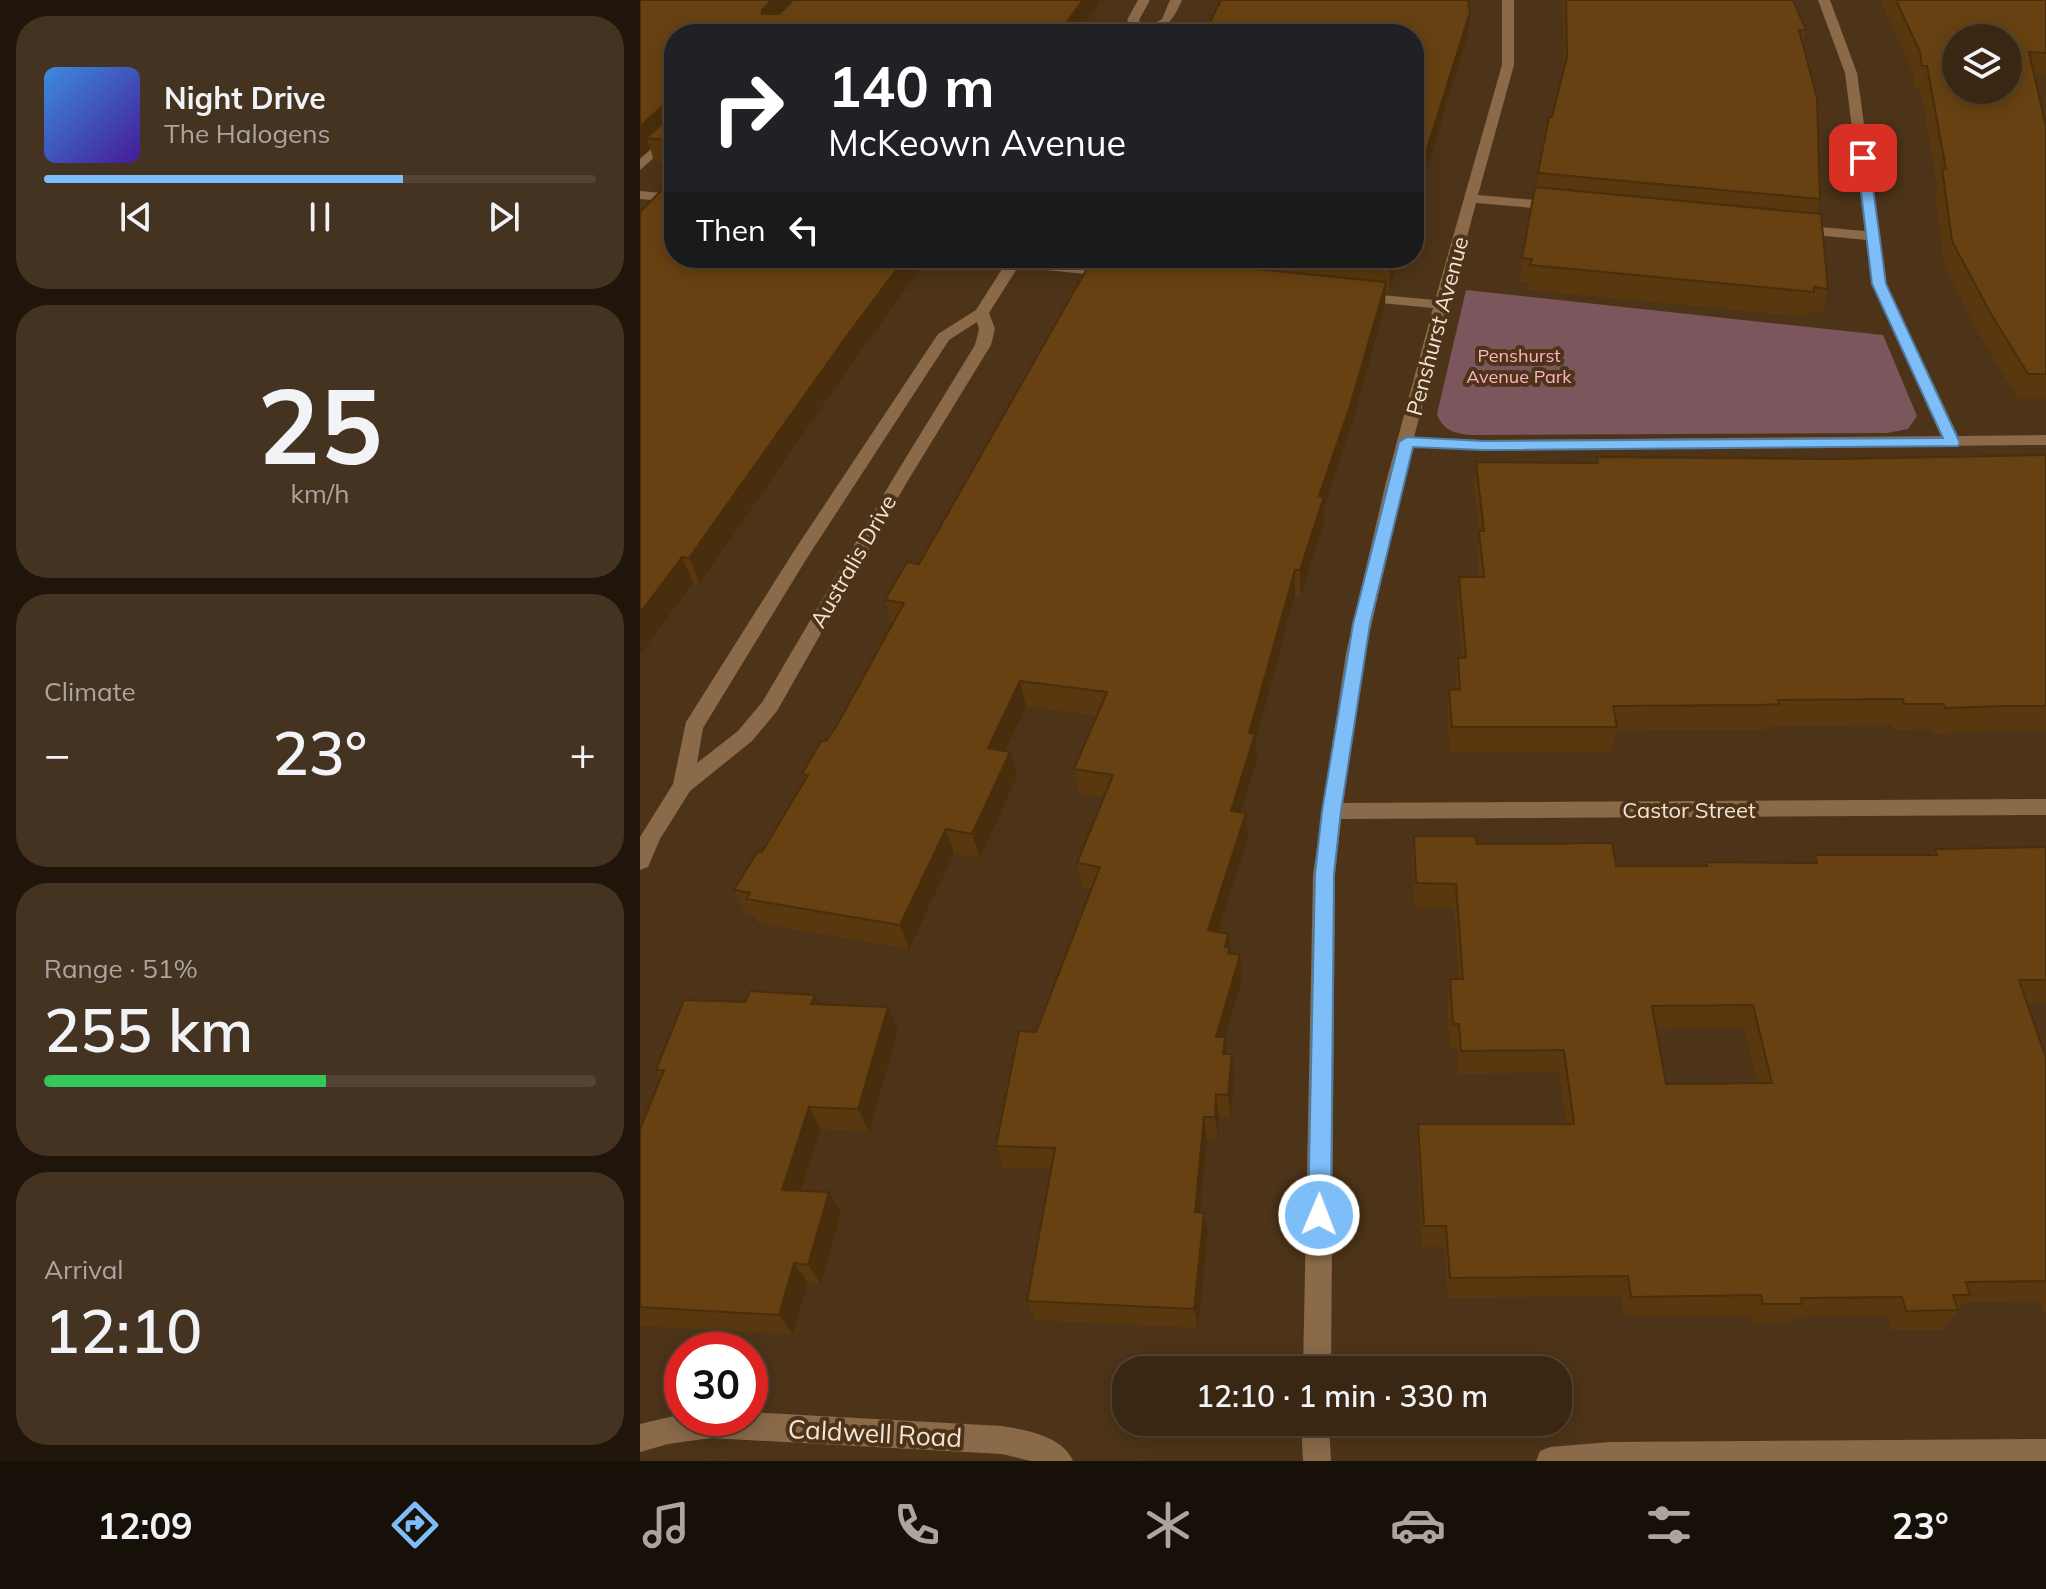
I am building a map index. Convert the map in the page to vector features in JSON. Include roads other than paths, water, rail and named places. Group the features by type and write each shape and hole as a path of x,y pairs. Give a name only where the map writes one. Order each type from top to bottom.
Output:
{"street":[{"path":"1136,24 1133,20 1144,0"},
{"path":"1161,24 1167,21 1176,0"},
{"name":"Penshurst Avenue","path":"1317,1356 1324,874 1331,811 1361,624 1508,65 1508,0"},
{"path":"1824,0 1851,73 1871,236 1884,297 1953,443"},
{"path":"640,166 664,143"},
{"path":"640,195 664,197"},
{"path":"1471,198 1569,208"},
{"path":"1787,228 1871,236"},
{"name":"Australis Drive","path":"683,785 693,727 800,555 943,337 982,313 1009,268"},
{"path":"1080,268 1129,274"},
{"path":"1343,295 1443,305"},
{"name":"Australis Drive","path":"640,861 645,836 683,785 745,736 770,706 899,482 983,345 987,329 982,313"},
{"path":"1407,442 1483,445 2046,440"},
{"name":"Castor Street","path":"1331,811 2046,807"},
{"name":"Caldwell Road","path":"640,1438 711,1424 1002,1440 1031,1445 1059,1461"},
{"path":"1316,1436 1317,1461"},
{"path":"1550,1461 1610,1456 2046,1453"}],"park label":[{"name":"Penshurst Avenue Park","path":"1519,365"}]}
